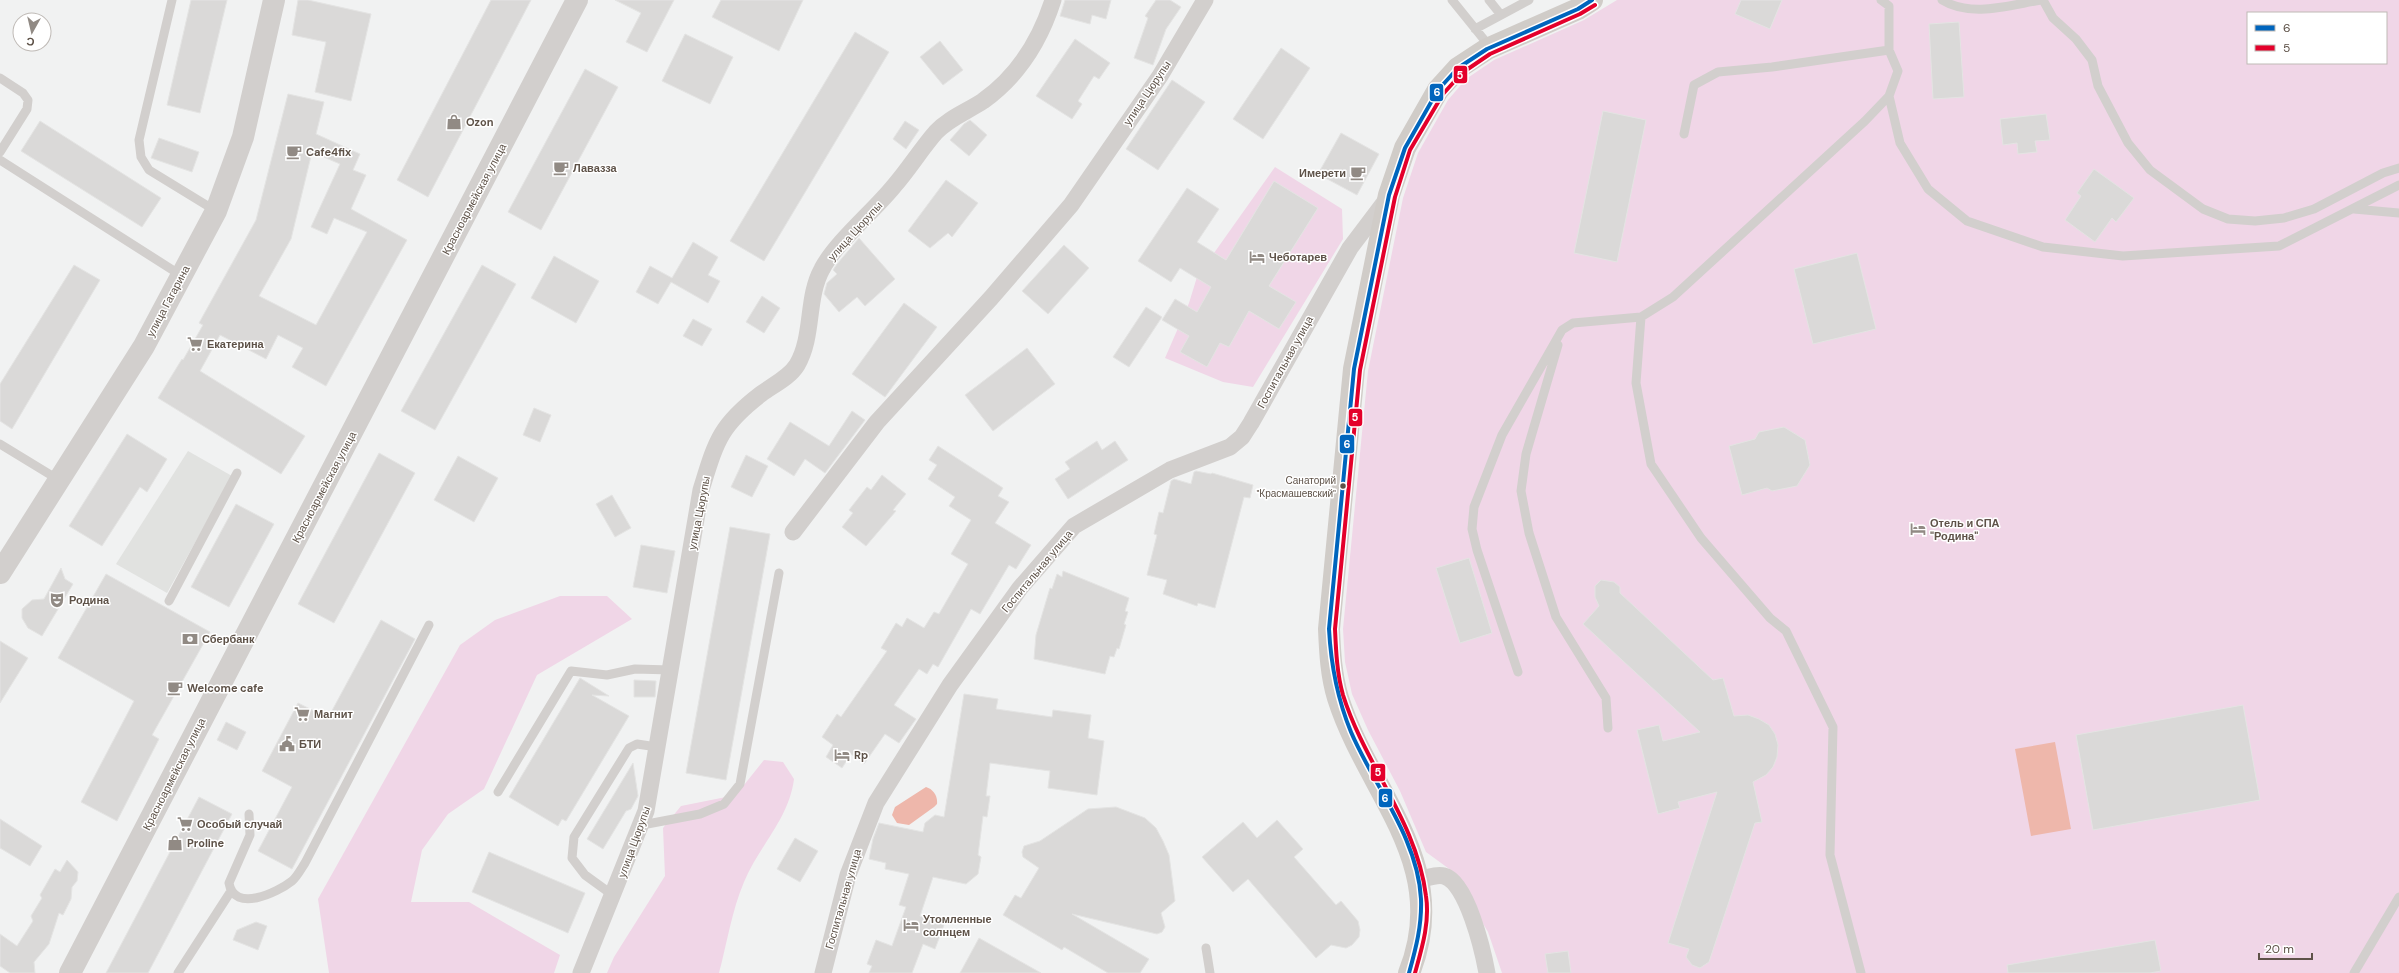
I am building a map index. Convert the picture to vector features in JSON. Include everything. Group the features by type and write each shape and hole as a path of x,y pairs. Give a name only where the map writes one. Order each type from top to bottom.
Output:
{"main road":[{"path":"1409,973 1419,939 1421,905 1420,880 1414,860 1392,808 1355,737 1338,698 1330,662 1329,629 1354,369 1389,195 1405,148 1438,90 1458,68 1491,47 1578,9 1592,0"}],"street":[{"name":"улица Гагарина","path":"0,573 144,346 216,211 243,137 274,0"},
{"name":"Красноармейская улица","path":"70,973 577,0"},
{"name":"улица Цюрупы","path":"581,973 642,825 650,794 701,490 716,444 725,427 739,412 787,376 797,365 803,349 818,278 830,256 894,187 937,131 983,101 1014,73 1031,50 1046,21 1053,0"},
{"name":"улица Цюрупы","path":"793,532 877,422 991,298 1071,205 1160,76 1204,0"},
{"name":"Госпитальная улица","path":"823,973 848,875 876,803 950,685 1020,588 1074,526 1170,470 1216,453 1236,443 1251,423 1350,248 1389,195"},
{"path":"1420,880 1445,876 1458,888 1477,932 1487,973"}],"lane":[{"path":"172,0 139,140 141,157 149,170 216,211"},
{"path":"1452,0 1491,47"},
{"path":"1489,0 1501,15"},
{"path":"1475,29 1529,0"},
{"path":"1518,672 1477,550 1472,529 1474,507 1502,435 1562,330 1573,323 1642,317 1672,297 1860,126 1889,96 1898,71 1890,50 1889,6 1881,0"},
{"path":"1942,0 1962,8 1978,10 2042,0 2053,18 2080,44 2092,60 2098,86 2128,142 2150,170 2203,209 2228,219 2255,221 2284,218 2314,209 2383,173 2399,168"},
{"path":"1684,134 1694,86 1718,72 1772,67 1890,50"},
{"path":"0,78 23,93 28,100 27,109 0,152"},
{"path":"1889,96 1900,142 1928,189 1967,221 2043,247 2123,256 2279,246 2399,185"},
{"path":"0,160 182,276"},
{"path":"2354,209 2399,213"},
{"path":"1642,317 1636,383 1651,464 1701,538 1770,618 1786,631 1833,727 1830,855 1861,973"},
{"path":"1562,330 1526,454 1521,491 1529,533 1556,617 1606,698 1608,728"},
{"path":"0,444 59,480"},
{"path":"169,601 238,474"},
{"path":"642,825 700,814 724,804 740,784 779,573"},
{"path":"230,891 237,897 244,899 258,898 293,881 305,863 429,625"},
{"path":"498,792 571,671 607,675 635,669 672,670"},
{"path":"614,896 585,875 572,858 574,837 629,748 638,744 657,747"},
{"path":"178,973 230,891 231,875 250,835 249,814"},
{"path":"2354,973 2399,897"},
{"path":"1206,948 1210,973"}],"shaded area":[{"path":"1617,0 2399,0 2399,973 1502,973 1488,932 1452,871 1426,852 1400,791 1368,730 1352,694 1345,662 1343,629 1368,371 1403,198 1418,153 1448,100 1466,79 1494,60 1584,20"},
{"path":"1275,167 1342,209 1343,239 1253,387 1223,382 1165,358 1189,303 1197,277"},
{"path":"188,451 232,476 167,593 116,564"},
{"path":"560,596 607,596 632,619 537,675 484,789 448,814 422,850 411,902 469,902 560,955 554,973 329,973 318,899 460,645 495,620"},
{"path":"2055,742 2071,829 2031,836 2015,749"},
{"path":"764,760 783,762 794,779 791,793 780,820 757,856 744,882 733,915 719,973 607,973 614,957 665,876 663,828 681,806 736,795"},
{"path":"926,787 931,789 934,793 937,798 937,804 909,825 897,823 892,815 895,807"}],"building":[{"path":"191,0 227,0 200,113 167,105"},
{"path":"298,0 308,0 371,14 351,101 315,92 326,42 292,35"},
{"path":"491,0 531,0 428,197 397,180"},
{"path":"615,0 674,0 647,52 626,42 641,13"},
{"path":"721,0 803,0 779,51 712,17"},
{"path":"1065,0 1111,0 1106,19 1092,15 1090,24 1060,16"},
{"path":"1156,0 1170,0 1181,7 1166,29 1153,65 1134,58 1148,18 1145,16"},
{"path":"1741,0 1782,0 1770,29 1735,14"},
{"path":"1959,22 1964,97 1933,99 1929,24"},
{"path":"855,32 889,52 764,261 730,241"},
{"path":"685,34 733,57 710,104 662,81"},
{"path":"1075,39 1110,63 1099,79 1094,76 1078,101 1082,104 1072,119 1036,96"},
{"path":"940,41 963,70 943,85 920,57"},
{"path":"1281,48 1310,68 1263,139 1233,119"},
{"path":"585,69 618,87 541,230 508,212"},
{"path":"1172,80 1205,102 1158,170 1126,149"},
{"path":"288,94 324,102 316,134 360,154 353,170 366,175 351,209 407,240 326,386 292,367 303,348 278,335 266,359 220,335 200,371 305,436 281,474 158,398 182,359 183,360 203,325 199,323 256,220","holes":["312,152 340,164 311,227 327,234 334,218 367,232 316,325 259,296 291,239"]},
{"path":"1603,111 1646,120 1617,262 1574,253"},
{"path":"2046,114 2050,140 2035,141 2037,152 2018,154 2017,143 2003,145 2000,119"},
{"path":"970,120 987,135 969,156 950,140 964,124"},
{"path":"40,121 161,198 142,227 21,151"},
{"path":"905,121 919,130 906,149 893,139"},
{"path":"1341,133 1379,154 1357,195 1318,174"},
{"path":"159,138 199,152 192,172 151,158"},
{"path":"2094,169 2134,198 2116,222 2112,218 2095,242 2065,220 2081,196 2077,193"},
{"path":"946,180 978,203 952,237 948,233 930,248 908,231"},
{"path":"1274,181 1318,208 1269,286 1296,302 1279,329 1249,311 1229,347 1220,343 1207,367 1180,352 1189,336 1162,320 1175,299 1197,312 1211,287 1180,268 1171,282 1138,261 1187,188 1219,209 1197,242 1226,260"},
{"path":"859,238 895,279 865,306 857,297 839,312 824,294 827,283 837,274 833,270"},
{"path":"693,242 718,257 708,275 720,281 708,303 671,282 658,304 636,292 650,266 672,278"},
{"path":"1064,245 1089,268 1048,314 1022,291"},
{"path":"1857,253 1876,329 1813,344 1794,269"},
{"path":"554,256 599,281 576,323 531,298"},
{"path":"74,265 100,280 12,429 0,421 0,384"},
{"path":"482,265 516,284 435,430 401,411"},
{"path":"762,296 780,308 764,333 746,322"},
{"path":"904,303 937,327 885,397 852,374"},
{"path":"1146,307 1162,317 1129,367 1113,357"},
{"path":"693,319 712,329 702,346 683,336"},
{"path":"1027,348 1055,384 993,431 965,395"},
{"path":"534,408 551,415 540,442 523,435"},
{"path":"852,411 865,420 825,473 805,459 794,476 767,459 790,422 829,446"},
{"path":"1784,427 1805,440 1810,465 1797,486 1772,491 1767,488 1742,495 1729,446 1755,439 1759,432"},
{"path":"127,434 167,459 147,492 140,487 102,546 69,526"},
{"path":"1097,441 1102,450 1115,441 1128,460 1068,499 1055,479 1070,469 1065,462"},
{"path":"938,446 1003,488 998,496 1009,502 995,523 1031,545 1016,569 1009,565 980,614 971,609 938,667 933,664 927,674 919,669 894,705 916,719 899,743 885,734 864,764 851,754 842,768 826,757 833,745 822,737 837,714 841,717 887,651 881,648 896,623 902,627 907,618 924,628 934,612 939,614 968,564 951,554 971,520 949,506 955,497 928,479 937,465 929,460"},
{"path":"379,453 415,473 334,623 298,604"},
{"path":"746,455 768,466 752,497 731,487"},
{"path":"458,456 498,478 474,522 434,500"},
{"path":"1194,472 1212,473 1253,485 1250,498 1244,497 1215,608 1198,603 1197,606 1163,594 1167,580 1147,575 1157,535 1154,534 1159,512 1163,513 1171,481 1174,479 1191,484"},
{"path":"882,475 906,494 893,510 896,511 866,546 842,527 853,513 849,510 867,487 871,490"},
{"path":"612,495 631,528 615,537 596,504"},
{"path":"236,504 274,524 229,607 191,587"},
{"path":"730,527 770,534 726,780 686,773"},
{"path":"641,545 675,551 667,593 633,587"},
{"path":"1469,558 1492,633 1460,643 1436,568"},
{"path":"61,568 65,579 73,584 42,636 28,628 22,618 22,609 32,600 44,599"},
{"path":"1063,571 1129,598 1125,611 1128,612 1124,624 1126,625 1119,649 1117,648 1114,657 1110,656 1105,674 1034,659 1036,635 1050,588 1052,589 1057,574 1062,577"},
{"path":"106,574 210,632 152,735 159,739 117,821 81,802 134,701 58,658"},
{"path":"1601,580 1614,582 1620,587 1620,593 1713,680 1723,678 1734,716 1748,715 1769,725 1775,734 1778,745 1777,757 1773,767 1766,775 1753,782 1762,822 1755,823 1709,962 1700,968 1692,965 1686,957 1689,949 1668,943 1717,792 1678,802 1680,808 1658,814 1637,730 1659,725 1663,741 1700,732 1583,624 1599,606 1595,597 1595,586"},
{"path":"381,620 415,639 292,869 258,851 292,787 262,771 298,703 328,718"},
{"path":"0,641 28,658 0,703"},
{"path":"580,678 609,696 592,695 629,716 566,821 562,819 558,826 509,797"},
{"path":"634,680 656,681 655,697 634,697"},
{"path":"964,694 998,699 996,709 1052,717 1053,710 1091,715 1088,738 1104,741 1097,795 1048,788 1050,771 990,763 986,796 990,796 987,817 983,816 978,855 981,857 978,874 966,884 933,877 920,916 944,925 935,949 923,944 912,973 869,973 872,966 867,964 876,940 892,946 906,907 899,905 909,874 885,869 886,863 869,859 873,839 879,823 923,832 925,823 935,815 944,817"},
{"path":"2243,705 2260,800 2093,830 2076,735"},
{"path":"226,722 246,732 237,750 217,740"},
{"path":"633,763 638,796 631,809 626,811 603,849 587,839"},
{"path":"199,797 232,814 148,973 106,973"},
{"path":"1116,807 1145,818 1156,828 1169,855 1175,901 1161,913 1165,927 1162,932 1157,934 1072,914 1149,959 1140,973 1108,973 1064,947 1062,950 1003,915 1015,895 1021,898 1039,868 1023,857 1022,852 1024,846 1040,841 1088,809"},
{"path":"0,819 42,846 30,866 0,848"},
{"path":"1277,820 1303,849 1294,857 1336,905 1341,901 1358,921 1360,930 1359,937 1352,945 1346,948 1331,945 1316,958 1248,879 1233,892 1202,857 1243,822 1257,838"},
{"path":"795,838 818,851 800,882 777,869"},
{"path":"489,852 585,893 568,933 472,892"},
{"path":"67,860 78,872 77,881 72,887 71,899 63,915 59,913 49,944 34,962 35,973 10,973 0,966 0,934 17,946 33,921 31,916 42,898 40,895 55,869 60,872"},
{"path":"256,922 267,926 258,950 233,940 237,930"},
{"path":"979,938 1041,973 960,973"},
{"path":"2155,940 2161,971 2150,973 2008,973 2007,965"},
{"path":"1568,951 1571,973 1548,973 1545,954"}],"transit line":[{"name":"6","path":"1409,973 1421,918 1421,899 1418,877 1404,834 1360,752 1346,719 1338,694 1330,643 1329,629 1354,369 1389,195 1405,148 1438,90 1458,68 1487,49 1578,9 1592,0"},
{"name":"5","path":"1415,973 1425,935 1427,915 1426,896 1421,869 1402,818 1364,746 1353,721 1343,695 1337,662 1335,629 1360,370 1395,197 1410,150 1443,94 1462,73 1490,54 1580,14 1595,5"}],"place":[{"name":"Ozon","path":"454,122"},
{"name":"Cafe4fix","path":"294,152"},
{"name":"Лавазза","path":"561,168"},
{"name":"Имерети","path":"1358,173"},
{"name":"Чеботарев","path":"1257,257"},
{"name":"Екатерина","path":"195,344"},
{"name":"Санаторий \"Красмашевский\"","path":"1343,486"},
{"name":"Отель и СПА \"Родина\"","path":"1918,529"},
{"name":"Родина","path":"57,600"},
{"name":"Сбербанк","path":"190,639"},
{"name":"Welcome cafe","path":"175,688"},
{"name":"Магнит","path":"302,714"},
{"name":"БТИ","path":"287,744"},
{"name":"Rp","path":"842,755"},
{"name":"Особый случай","path":"185,824"},
{"name":"Proline","path":"175,843"},
{"name":"Утомленные солнцем","path":"911,925"}]}
